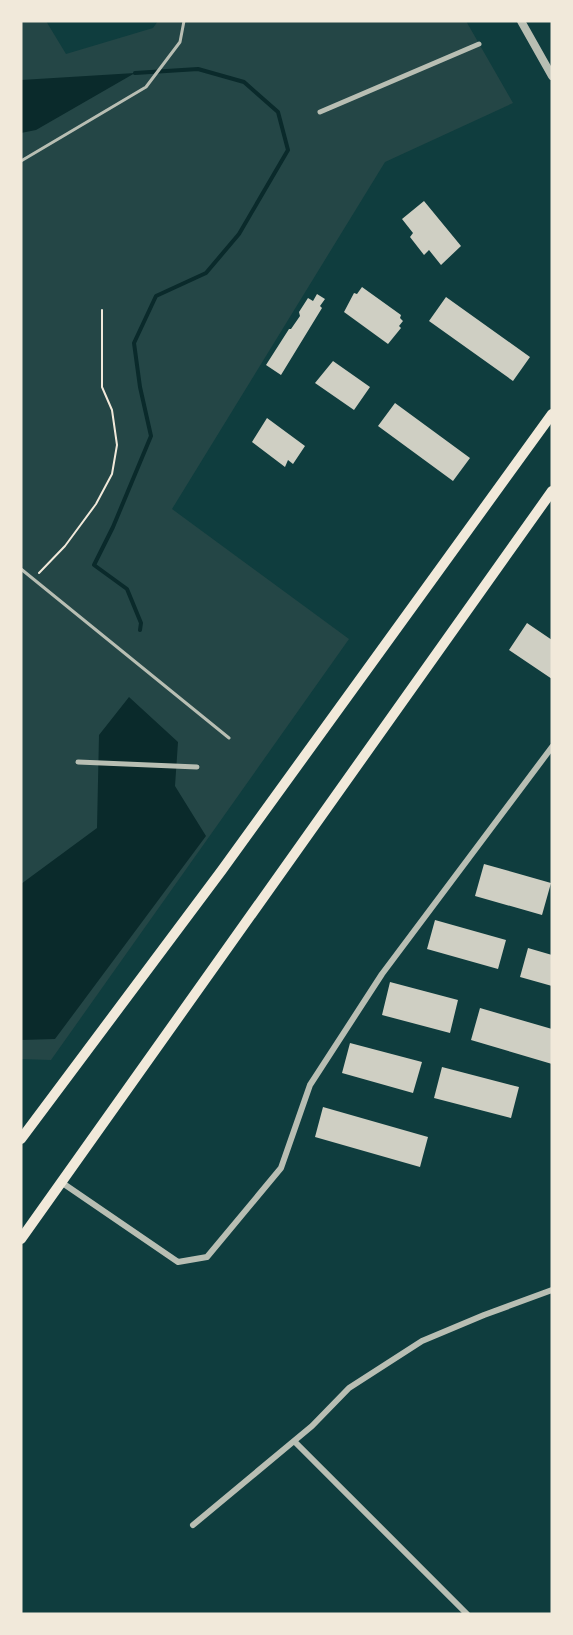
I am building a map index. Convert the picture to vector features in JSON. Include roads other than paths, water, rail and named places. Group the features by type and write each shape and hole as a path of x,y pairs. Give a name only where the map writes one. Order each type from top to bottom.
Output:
{"main road":[{"path":"21,1139 222,870 552,414"},
{"path":"21,1239 552,491"}],"street":[{"path":"521,21 552,76"},
{"path":"320,112 479,44"},
{"path":"61,1182 178,1262 207,1257 281,1168 310,1085 382,974 552,747"},
{"path":"78,762 197,767"},
{"path":"193,1525 312,1426 349,1388 422,1341 552,1290"},
{"path":"294,1441 467,1614"}],"lane":[{"path":"21,161 146,87 180,42 184,21"},
{"path":"21,569 229,738"}],"waterway":[{"path":"135,73 198,69 244,82 278,112 288,150 239,234 206,273 156,296 134,343 140,387 151,436 113,527 94,565 127,589 141,623 140,630"}]}
